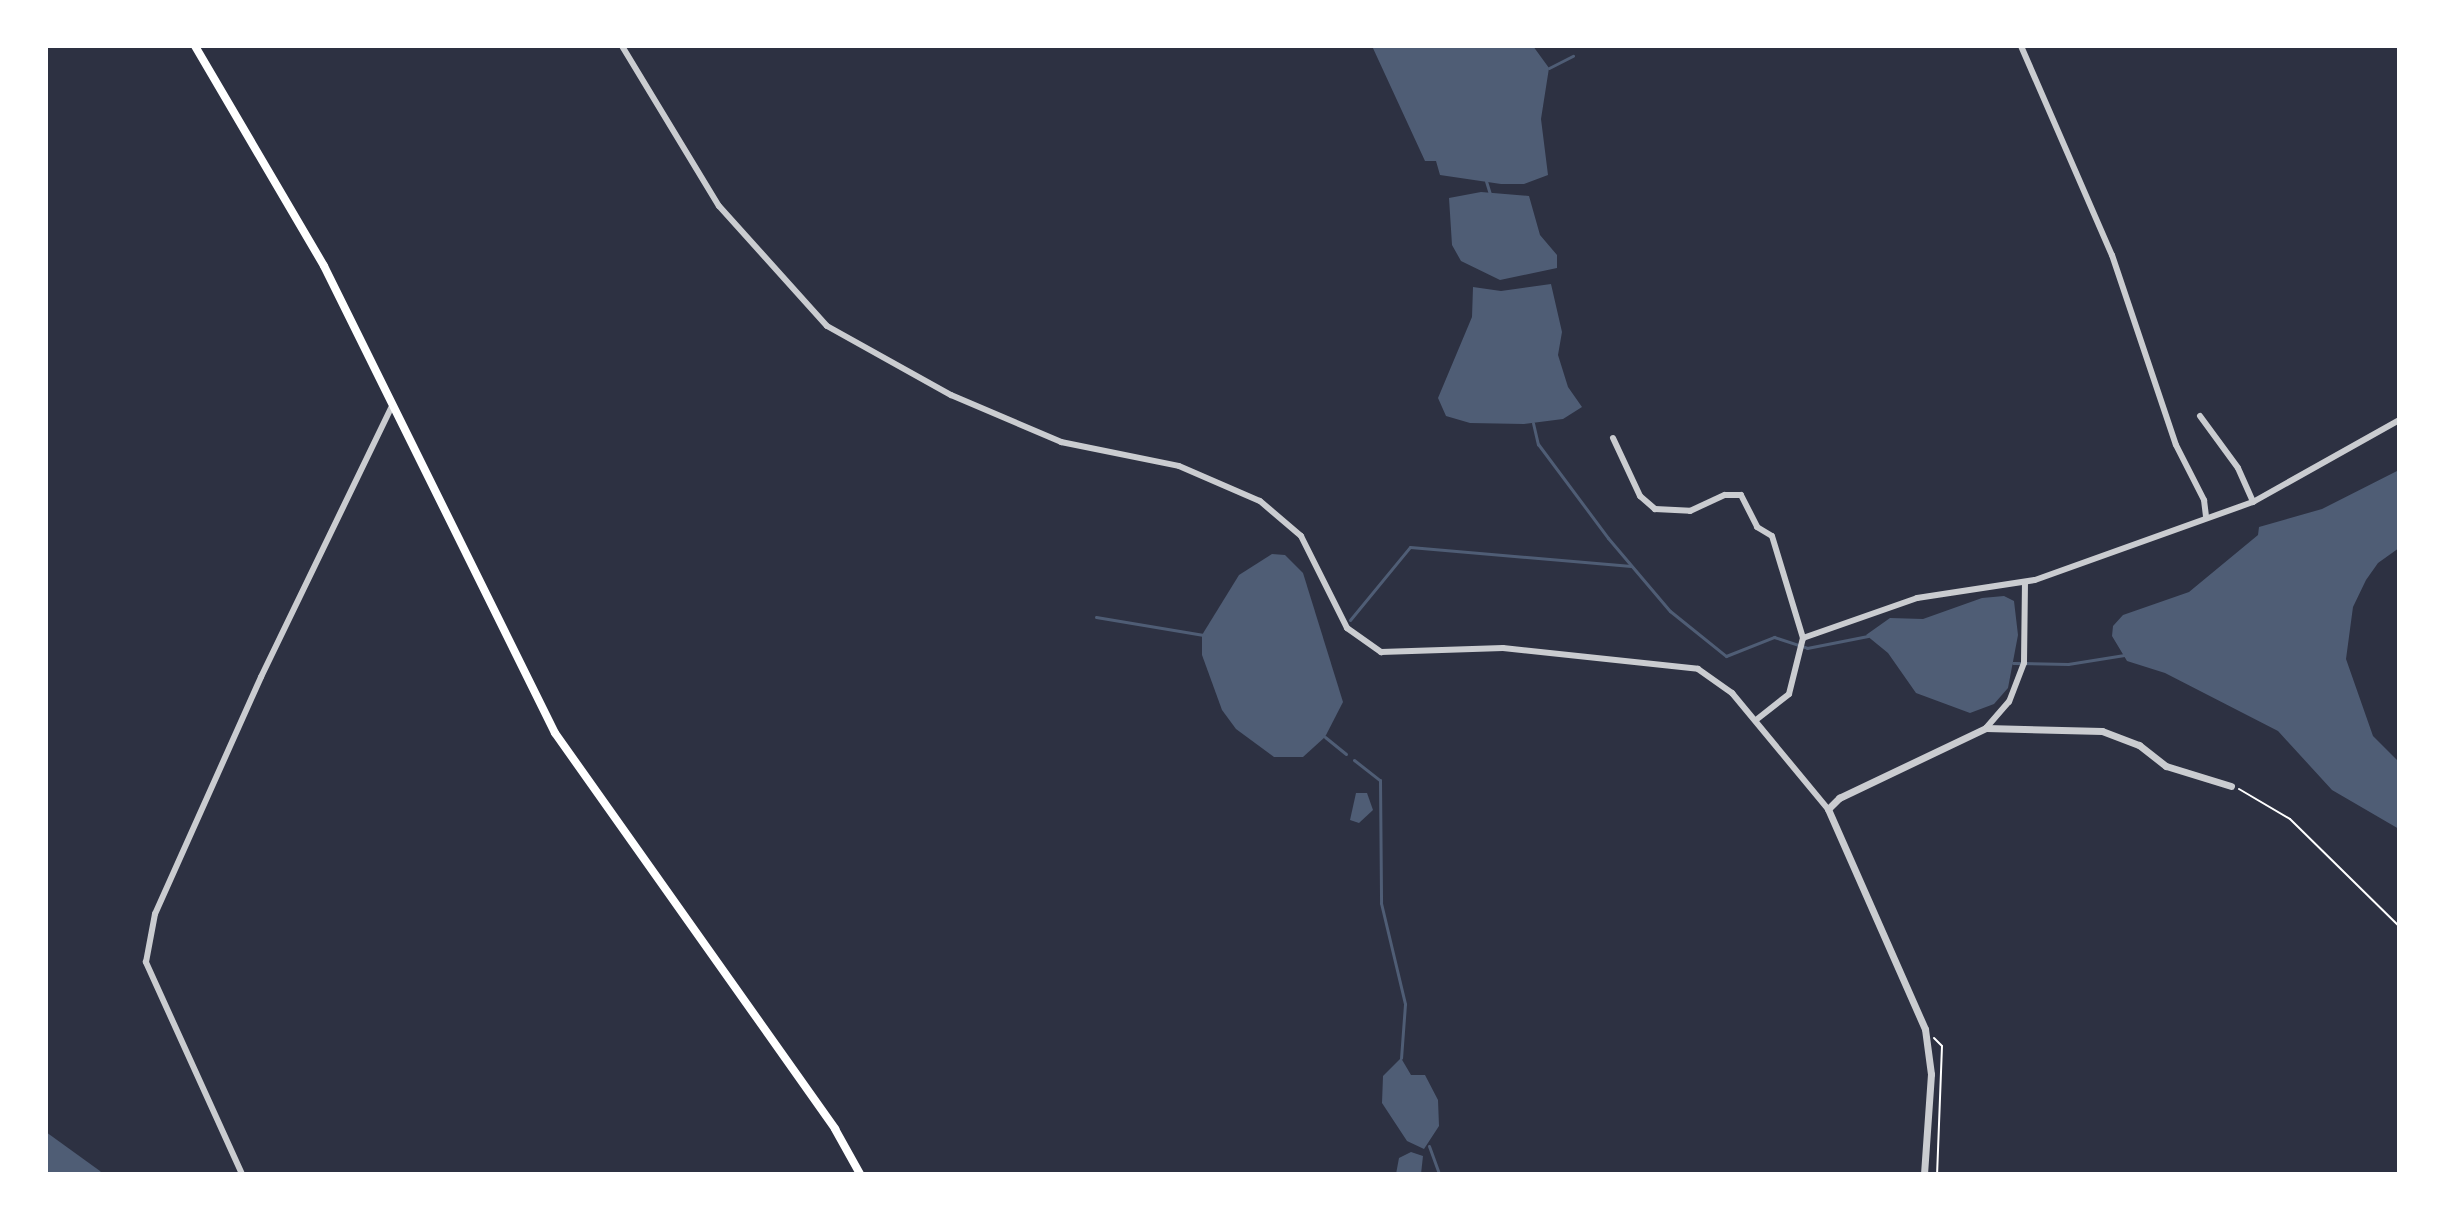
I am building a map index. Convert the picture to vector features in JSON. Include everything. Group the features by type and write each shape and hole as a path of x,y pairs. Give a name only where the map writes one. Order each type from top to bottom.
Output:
{"main road":[{"path":"195,46 324,266 391,408 555,733 835,1129 860,1174"}],"street":[{"path":"622,46 719,206 827,326 951,395 1061,442 1179,466 1260,501 1301,536 1347,628 1381,652 1503,648 1698,669 1732,693 1828,809 1925,1029 1931,1074 1924,1174"},
{"path":"2021,46 2112,255 2167,420 2204,500 2206,517"},
{"path":"242,1174 146,962 153,926 261,677 391,408"},
{"path":"2200,416 2238,468 2253,502"},
{"path":"1803,638 1917,598 2025,582 2253,502 2399,420"},
{"path":"1613,438 1640,496 1655,509 1690,511 1725,495 1741,495 1757,527 1772,536 1803,638 1789,694 1756,720"},
{"path":"1828,809 1847,793 1986,728 2009,702 2024,663 2025,582"},
{"path":"1986,728 2102,731 2139,745 2166,766 2231,786"}],"path":[{"path":"2231,786 2290,819 2399,926"},
{"path":"1925,1029 1942,1046 1937,1174"}],"water":[{"path":"1372,46 1533,46 1549,68 1541,119 1548,175 1524,184 1501,184 1440,175 1436,161 1425,161"},
{"path":"1481,192 1529,196 1540,235 1557,255 1557,268 1500,280 1461,261 1452,245 1449,198"},
{"path":"1551,284 1562,332 1558,355 1568,387 1582,407 1563,419 1524,424 1470,423 1446,416 1438,398 1472,317 1473,287 1501,291"},
{"path":"2399,470 2399,548 2378,563 2353,607 2346,659 2373,736 2399,762 2399,829 2332,790 2278,731 2165,673 2127,661 2112,636 2113,626 2123,615 2189,592 2258,535 2259,527 2322,509"},
{"path":"1272,554 1285,555 1303,573 1343,702 1325,737 1303,757 1274,757 1236,729 1222,710 1202,655 1202,635 1239,575"},
{"path":"2004,596 2014,601 2018,635 2008,688 1994,704 1970,713 1916,693 1888,653 1866,635 1890,618 1923,619 1982,598"},
{"path":"1356,793 1367,793 1373,810 1359,823 1350,820"},
{"path":"1401,1058 1411,1075 1425,1075 1438,1100 1439,1126 1424,1149 1407,1141 1382,1103 1383,1076"},
{"path":"46,1132 100,1171 102,1174 46,1174"},
{"path":"1411,1152 1423,1156 1421,1174 1396,1174 1399,1158"}],"waterway":[{"path":"1549,68 1573,56"},
{"path":"1486,181 1491,197"},
{"path":"1533,423 1538,444 1608,538 1670,611 1726,656 1774,637 1807,648 1868,636"},
{"path":"1350,620 1410,547 1631,566"},
{"path":"1096,617 1203,635"},
{"path":"2013,663 2068,664 2124,655"},
{"path":"1325,737 1346,754"},
{"path":"1354,760 1380,780 1381,903 1405,1004 1401,1058"},
{"path":"1429,1146 1439,1174"}]}
